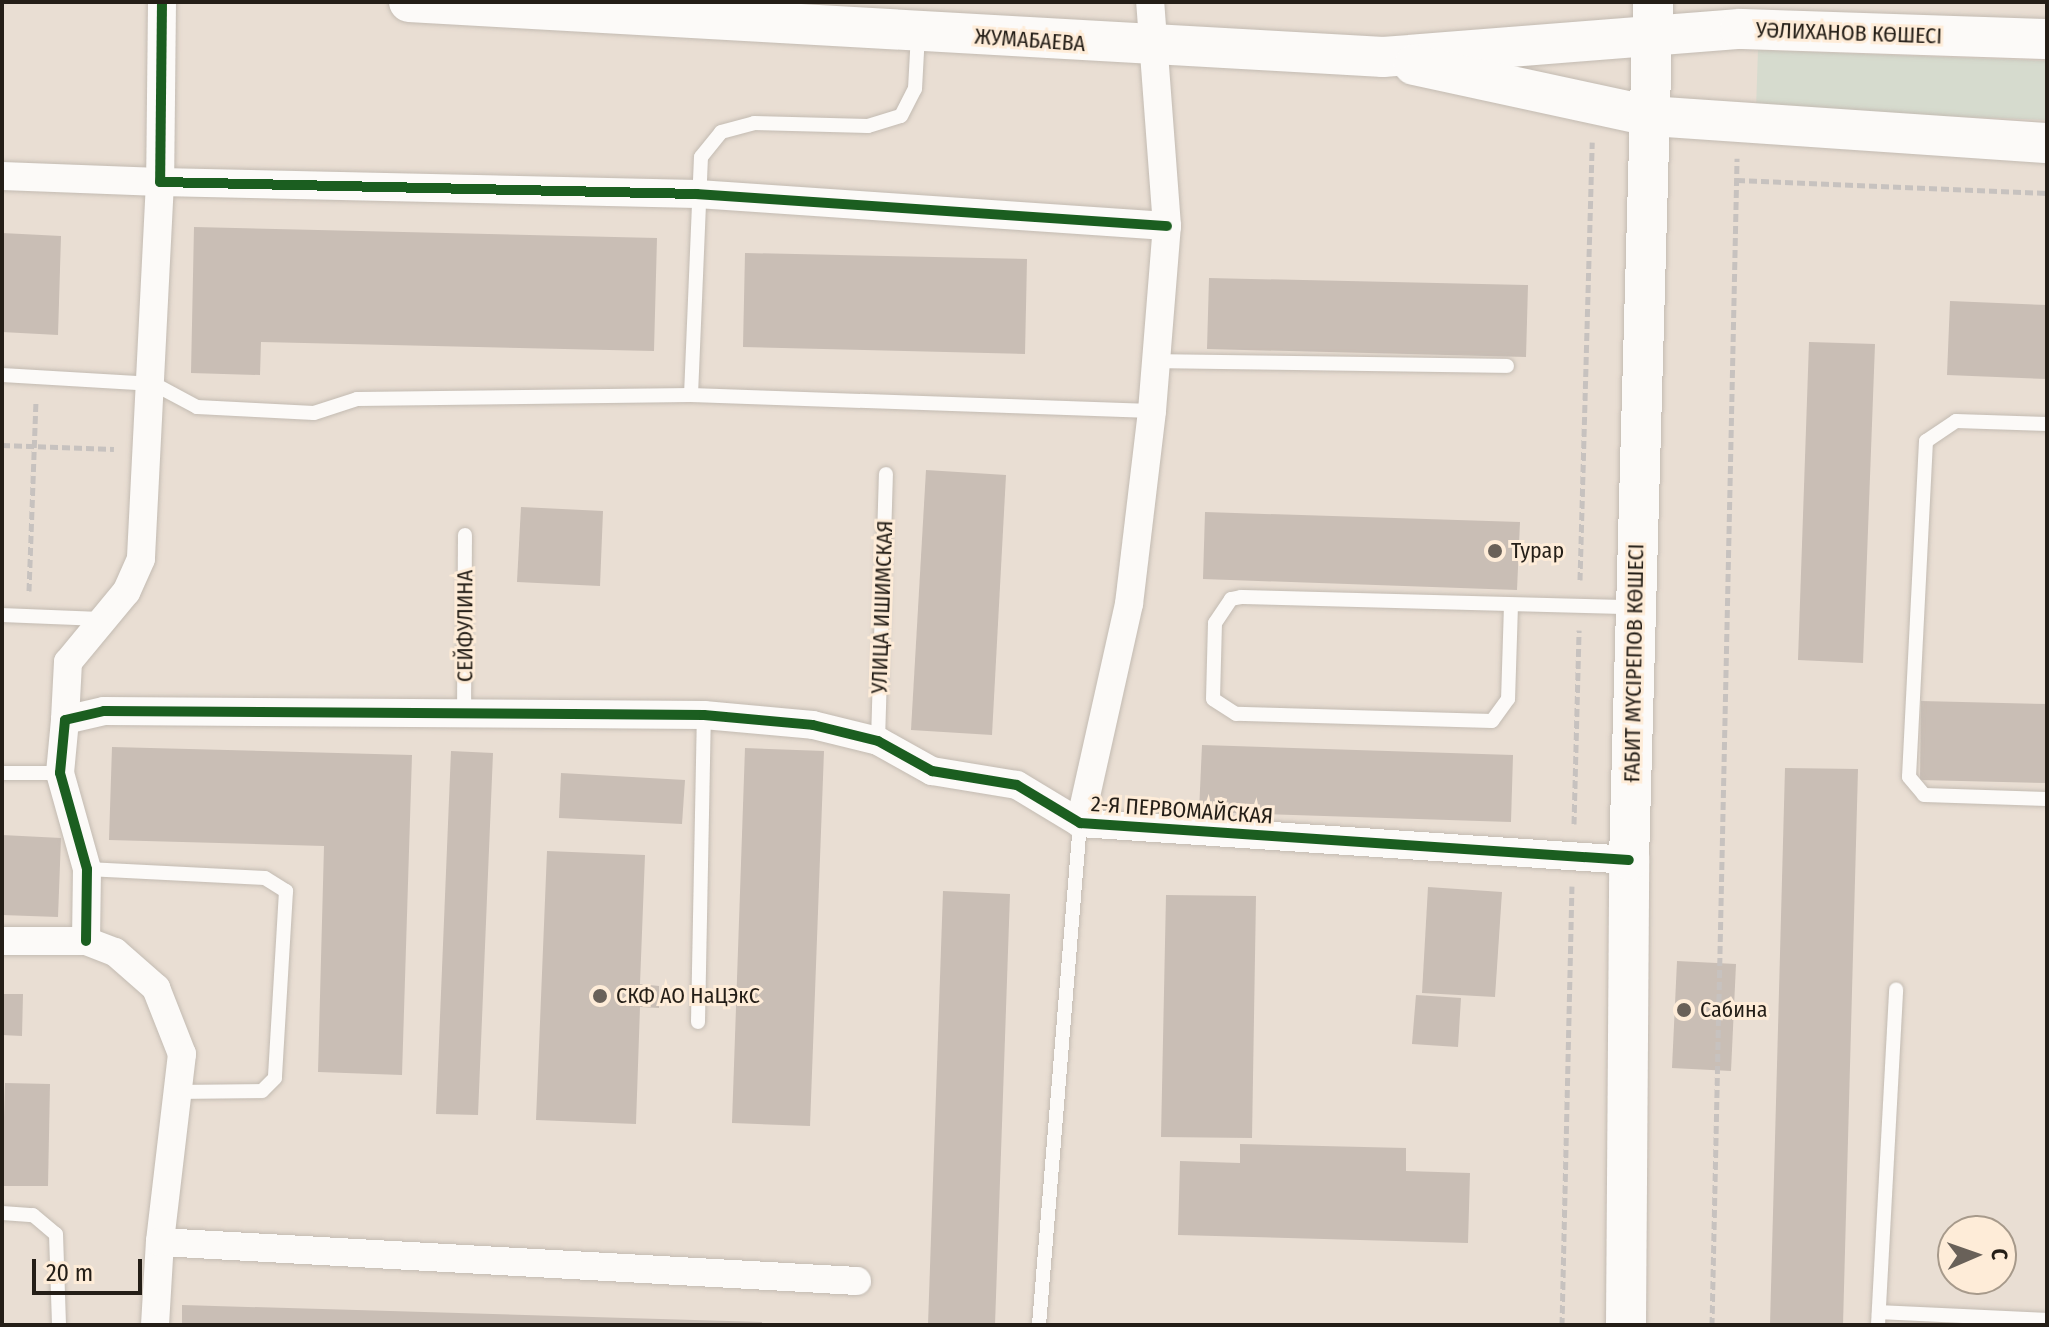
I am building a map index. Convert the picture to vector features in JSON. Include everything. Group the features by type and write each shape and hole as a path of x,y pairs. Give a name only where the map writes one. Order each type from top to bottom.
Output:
{"main road":[{"name":"ЖУМАБАЕВА","path":"409,2 1155,48 1383,57 1652,18"},
{"name":"УӘЛИХАНОВ КӨШЕСІ","path":"1652,18 1740,29 2047,39"},
{"name":"ҒАБИТ МҮСІРЕПОВ КӨШЕСІ","path":"1626,1325 1629,860 1652,18"},
{"path":"1383,57 1593,109 1650,116 2047,143"}],"street":[{"path":"86,941 87,869 60,773 68,662 100,619 126,592 141,559 154,384 162,2"},
{"path":"1080,823 1129,604 1152,411 1167,226 1150,2"},
{"path":"2,176 697,194 1167,226"},
{"name":"2-Я ПЕРВОМАЙСКАЯ","path":"65,720 136,710 464,718 704,715 813,725 878,741 932,771 1017,785 1080,823 1629,860"},
{"path":"2,941 86,941 115,952 156,988 182,1054 181,1092 160,1242 155,1325"},
{"path":"160,1242 857,1281"}],"lane":[{"path":"691,395 697,194 701,157 721,132 754,123 868,126 901,116 915,89 918,33"},
{"path":"1156,361 1507,366"},
{"path":"2,375 154,384 197,407 314,413 357,399 691,395 1152,411"},
{"path":"2047,424 1956,421 1926,441 1909,777 1924,795 2047,799"},
{"name":"УЛИЦА ИШИМСКАЯ","path":"878,741 886,474"},
{"name":"СЕЙФУЛИНА","path":"464,718 465,535"},
{"path":"1511,605 1508,699 1492,721 1236,714 1213,699 1215,623 1231,599 1635,607"},
{"path":"2,615 100,619"},
{"path":"698,1022 704,715"},
{"path":"2,773 60,773"},
{"path":"1039,1325 1080,823"},
{"path":"87,869 265,878 286,891 275,1078 262,1091 181,1092"},
{"path":"1896,989 1879,1319 2047,1320"},
{"path":"2,1213 33,1215 56,1234 59,1325"}],"path":[{"path":"1562,1325 1593,109"},
{"path":"1712,1325 1739,121"},
{"path":"1737,180 2047,193"},
{"path":"28,616 37,377"},
{"path":"2,445 147,451"}],"shaded area":[{"path":"1758,50 2047,61 2047,120 1756,109"}],"building":[{"path":"194,227 657,238 654,351 261,342 260,375 191,373"},
{"path":"2,233 61,236 58,335 2,332"},
{"path":"745,253 1027,259 1025,354 743,347"},
{"path":"1209,278 1528,285 1526,357 1207,349"},
{"path":"1950,301 2047,305 2047,379 1947,375"},
{"path":"1809,342 1875,344 1863,663 1798,660"},
{"path":"926,470 1006,475 992,735 911,730"},
{"path":"521,507 603,511 600,586 517,582"},
{"path":"1205,512 1520,522 1517,590 1203,579"},
{"path":"1921,701 2047,704 2047,783 1920,780"},
{"path":"1202,745 1513,755 1511,822 1199,812"},
{"path":"112,747 412,755 402,1075 318,1072 324,846 109,840"},
{"path":"745,748 824,751 810,1126 732,1123"},
{"path":"451,751 493,753 478,1115 436,1114"},
{"path":"1785,768 1858,769 1843,1325 1770,1325"},
{"path":"561,773 685,780 682,824 559,818"},
{"path":"2,835 61,838 58,917 2,915"},
{"name":"СКФ АО НаЦЭкС","path":"547,851 645,855 640,984 659,986 659,1008 640,1007 636,1124 536,1120"},
{"path":"1428,887 1502,892 1495,997 1422,993"},
{"path":"943,891 1010,894 995,1325 928,1325"},
{"path":"1166,895 1256,896 1252,1138 1161,1137"},
{"path":"1677,961 1736,964 1731,1071 1672,1068"},
{"path":"2,994 23,994 22,1036 2,1035"},
{"path":"1416,995 1461,998 1458,1047 1412,1044"},
{"path":"5,1083 50,1084 48,1186 2,1186"},
{"path":"1240,1144 1406,1148 1406,1171 1470,1173 1468,1243 1178,1235 1180,1161 1240,1163"},
{"path":"182,1305 762,1322 762,1325 182,1325"}],"cycle path":[{"path":"162,2 160,182 697,194 1167,226"},
{"path":"86,941 87,869 60,773 65,720 104,711 704,715 813,725 878,741 932,771 1017,785 1080,823 1629,860"}],"place":[{"name":"Турар","path":"1495,551"},
{"name":"СКФ АО НаЦЭкС","path":"600,996"},
{"name":"Сабина","path":"1684,1010"}]}
